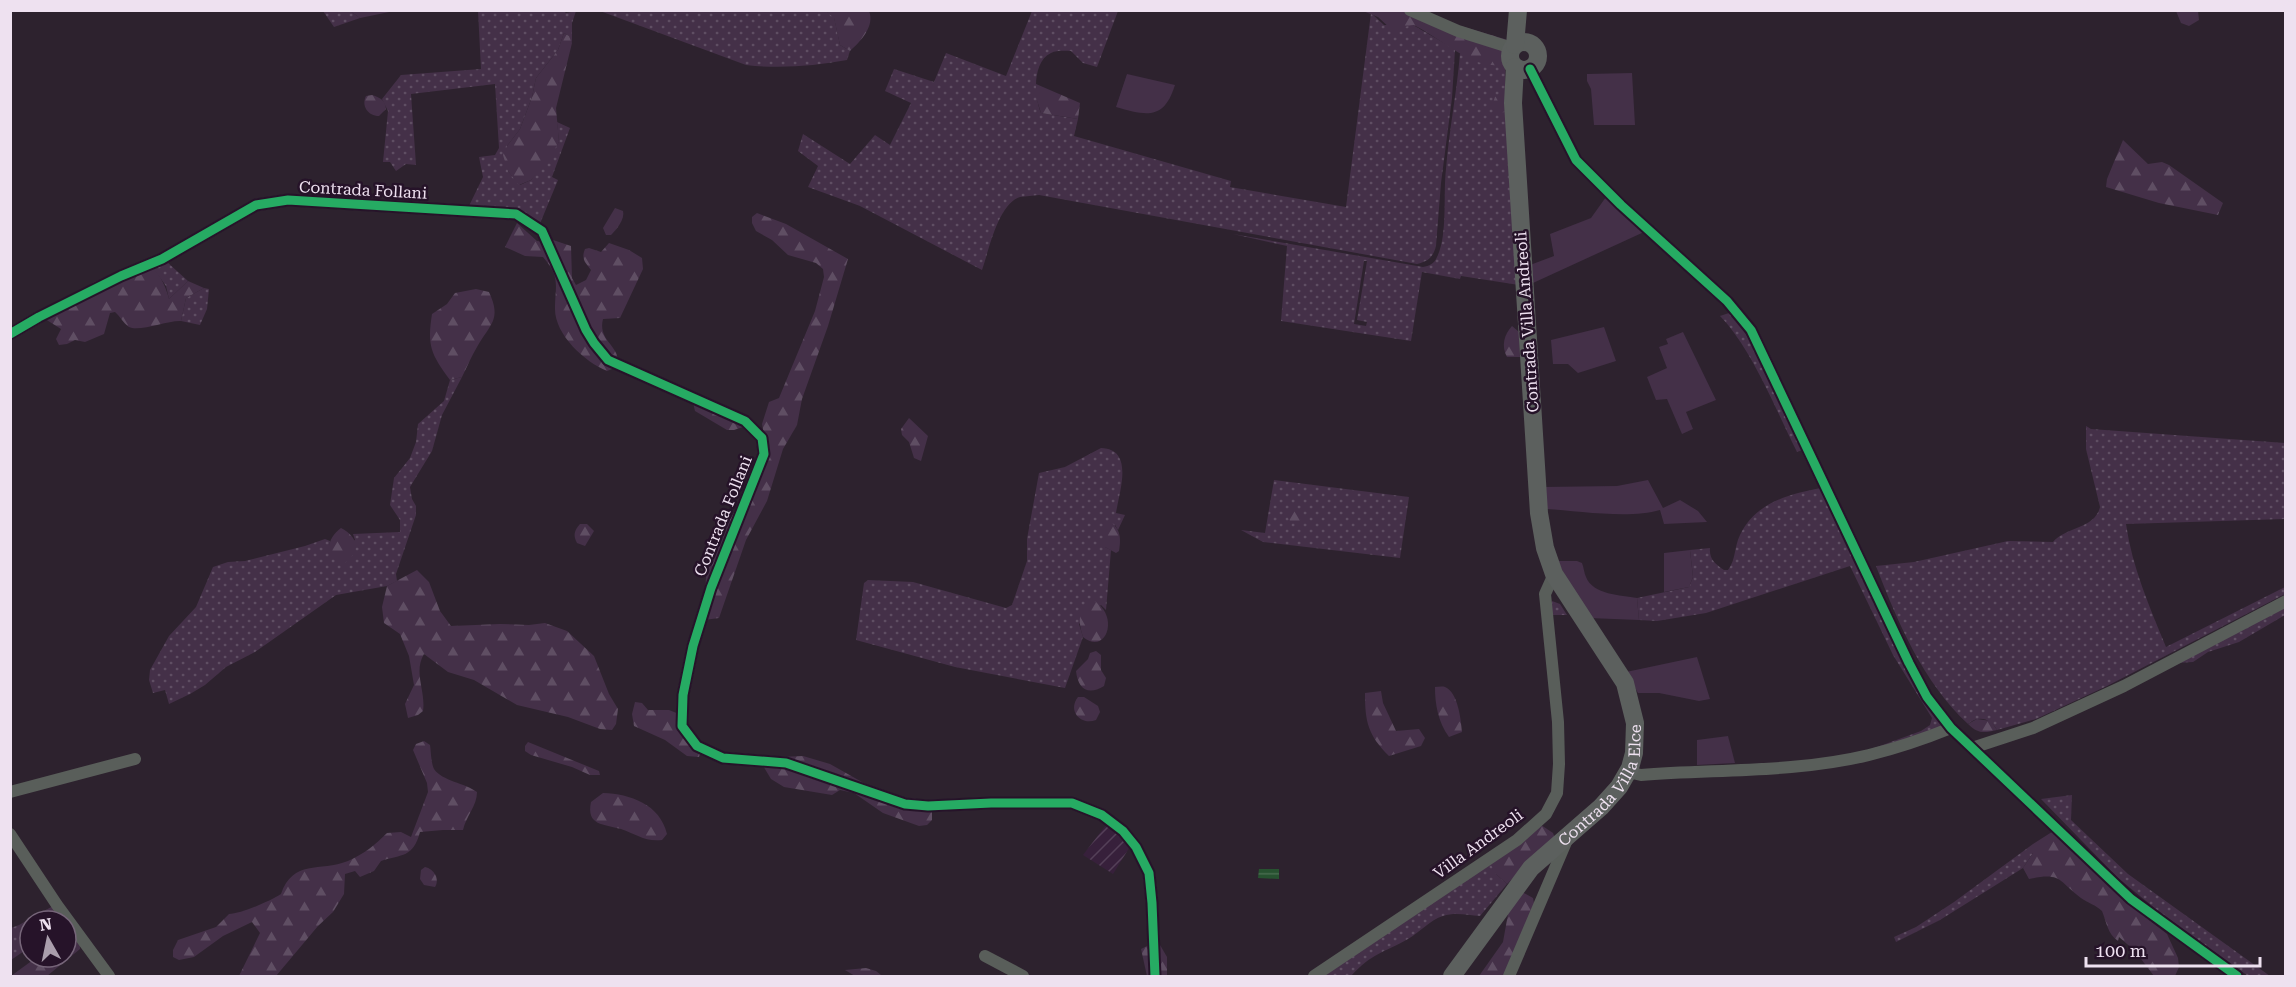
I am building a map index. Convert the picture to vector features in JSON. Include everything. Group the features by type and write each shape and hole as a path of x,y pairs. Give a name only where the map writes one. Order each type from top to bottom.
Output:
{"main road":[{"path":"1518,10 1519,45"},
{"path":"1519,45 1535,47 1538,56 1535,65 1522,68 1510,60 1519,45 1524,10"},
{"name":"Contrada Villa Andreoli","path":"1522,68 1514,114 1539,515 1545,548 1554,574"},
{"name":"Contrada Villa Elce","path":"1452,976 1531,868 1601,807 1619,787 1628,772 1634,753 1635,723 1625,683 1554,574"}],"street":[{"path":"1410,10 1458,31 1519,45"},
{"path":"1522,68 1575,160 1727,301 1751,330 1927,697 1972,748 2131,898 2238,976"},
{"name":"Contrada Follani","path":"10,334 121,276 162,259 263,203 288,200 516,214 542,231 586,330 608,360 745,421 762,438 764,454 711,588 693,646 683,695 682,726 697,746 723,758 786,764 905,804 928,806 1072,803 1102,815 1123,831 1136,847 1149,873 1155,976"},
{"name":"Villa Andreoli","path":"1314,976 1517,840 1546,814 1557,793 1559,764 1558,722 1545,594 1554,574"},
{"path":"1972,748 2033,728 2124,686 2286,601"},
{"path":"1628,772 1641,775 1733,771 1811,764 1868,755 1921,740 1952,728"},
{"path":"10,792 135,759"},
{"path":"10,834 57,905 109,976"},
{"path":"1509,976 1569,836"},
{"path":"985,956 1023,976"}],"shaded area":[{"path":"1106,825 1131,845 1113,874 1083,855"},
{"path":"1259,869 1279,869 1279,879 1258,878"}],"green space":[{"path":"563,10 566,13 576,11 572,23 572,43 569,36 564,33 558,50 536,78 532,97 520,129 507,146 508,171 520,185 531,180 559,142 557,122 570,128 552,177 558,180 539,226 468,208 483,177 479,157 495,155 499,148 495,84 411,94 416,165 406,164 396,171 390,162 383,162 388,111 382,99 401,75 481,69 478,11"},
{"path":"323,11 350,11 360,18 334,27"},
{"path":"350,11 394,11 360,18"},
{"path":"600,11 826,11 834,17 840,45 850,51 847,60 822,64 784,67 746,65"},
{"path":"826,11 869,11 869,28 850,51 840,45 834,18"},
{"path":"1032,11 1118,11 1097,67 1083,63 1071,51 1051,53 1040,64 1036,89 1041,113 1078,119 1074,136 1231,181 1230,187 1346,207 1371,13 1384,25 1413,25 1451,47 1455,50 1452,98 1441,183 1436,246 1432,256 1417,264 1039,195 1020,197 1012,201 995,229 982,270 860,206 808,187 818,166 798,151 803,134 850,164 875,135 890,145 911,103 885,91 894,69 934,82 946,53 1006,76"},
{"path":"1363,11 1418,11 1508,40 1503,64 1480,63 1413,25 1392,30 1378,17"},
{"path":"2176,11 2198,11 2199,20 2189,26 2181,23"},
{"path":"564,33 569,36 572,43 556,108 559,142 547,162 531,180 519,185 508,171 503,155 520,129 532,97 536,78 558,50"},
{"path":"1506,48 1505,92 1519,285 1461,276 1460,279 1422,272 1411,341 1281,321 1287,246 1233,234 1423,267 1431,264 1437,257 1443,238 1447,154 1460,53 1503,63","holes":["1364,261 1367,261 1357,320 1367,322 1366,326 1354,324"]},
{"path":"1632,73 1635,125 1594,125 1591,89 1587,81 1587,74"},
{"path":"1127,74 1175,85 1171,96 1160,110 1145,113 1127,110 1116,107"},
{"path":"1036,84 1080,103 1078,119 1041,113 1036,97"},
{"path":"1501,94 1505,98 1505,111 1501,113 1494,110 1492,106 1495,97"},
{"path":"372,95 385,103 386,109 379,116 375,116 365,107 366,96"},
{"path":"2123,140 2148,164 2162,162 2169,165 2223,203 2218,215 2159,203 2106,187"},
{"path":"1606,197 1644,232 1533,283 1530,265 1554,256 1550,234 1591,218"},
{"path":"615,208 623,211 623,217 613,233 606,235 603,228"},
{"path":"757,213 786,224 848,259 828,326 802,399 797,425 783,449 767,501 746,540 719,618 704,620 706,577 711,559 724,530 750,485 766,446 762,424 769,402 779,398 815,311 824,277 823,269 816,263 788,255 772,240 756,231 752,217"},
{"path":"517,223 537,241 553,240 571,246 572,278 576,285 586,280 591,270 585,262 585,249 601,252 609,243 629,250 642,258 643,269 620,318 603,319 602,327 606,339 616,354 617,367 607,371 598,367 566,338 556,319 556,282 549,264 543,257 525,256 505,247"},
{"path":"148,262 161,279 169,299 188,281 204,288 186,298 181,321 134,328 129,327 115,312 110,313 104,334 85,342 75,340 59,345 56,339 61,329 42,317 94,282"},
{"path":"167,262 188,281 169,299 166,286 153,268"},
{"path":"204,288 209,289 207,309 200,325 181,321 186,298"},
{"path":"476,289 489,292 493,301 493,321 462,377 450,380 438,363 430,342 432,314 447,304 455,293"},
{"path":"1732,312 1759,355 1805,449 1797,452 1753,362 1720,316"},
{"path":"1512,326 1519,332 1520,357 1507,357 1505,353 1504,341"},
{"path":"1604,327 1616,361 1578,373 1568,364 1553,364 1551,340"},
{"path":"1683,332 1716,400 1686,412 1693,429 1682,434 1667,399 1656,400 1647,377 1667,368 1659,347 1668,344 1666,339"},
{"path":"462,377 442,415 432,451 410,487 416,506 416,515 396,574 397,581 387,586 336,595 255,652 226,667 205,685 169,704 165,690 153,693 149,680 150,670 169,636 196,607 213,567 305,546 325,539 330,541 329,550 355,540 353,534 400,532 400,520 390,505 394,478 410,458 416,442 418,424 444,401 450,380"},
{"path":"692,398 743,427 727,430 695,411"},
{"path":"909,418 928,436 921,461 914,458 909,442 902,435 901,429"},
{"path":"2086,426 2091,429 2285,443 2285,519 2126,524 2137,572 2166,647 2285,587 2285,594 2107,686 2036,719 1997,730 1988,720 1984,719 1976,719 1968,724 1938,690 1913,651 1876,566 1914,562 2008,541 2053,542 2065,533 2092,520 2100,507 2086,449"},
{"path":"1101,448 1112,450 1121,463 1122,483 1116,513 1125,515 1118,530 1115,525 1105,547 1111,550 1106,610 1101,605 1079,624 1083,637 1065,688 955,667 856,640 864,583 868,580 913,582 1006,608 1012,605 1027,561 1027,539 1039,473 1065,467"},
{"path":"1274,480 1409,497 1400,558 1263,542 1241,530 1265,533"},
{"path":"1648,480 1663,508 1680,500 1698,511 1707,522 1664,524 1660,510 1648,513 1619,514 1546,509 1543,487 1617,486"},
{"path":"1821,488 1942,726 1866,751 1921,731 1930,725 1932,718 1893,655 1850,566 1706,613 1657,621 1639,620 1637,598 1689,587 1693,577 1690,550 1710,548 1713,561 1724,570 1728,570 1740,535 1754,515 1785,497"},
{"path":"1295,509 1300,511 1302,516 1300,521 1295,523 1290,521 1288,516 1290,511"},
{"path":"1110,522 1119,535 1119,551 1116,553 1105,547 1104,534"},
{"path":"580,524 587,524 594,531 585,546 577,543 575,538 575,531"},
{"path":"341,528 351,536 356,545 353,555 343,564 336,561 329,553 332,537"},
{"path":"1690,550 1693,577 1689,587 1664,592 1664,553"},
{"path":"1559,561 1582,563 1590,583 1601,591 1637,598 1639,620 1589,618 1558,563"},
{"path":"417,570 429,582 440,611 451,626 545,623 567,631 594,656 609,694 618,709 616,724 612,730 600,729 568,717 517,705 474,680 448,672 424,654 420,668 423,711 408,718 405,704 414,685 409,656 400,634 384,623 382,607 387,586"},
{"path":"1094,601 1102,608 1108,624 1107,632 1098,642 1091,642 1083,637 1080,626 1080,616 1084,608"},
{"path":"1552,601 1560,604 1567,615 1550,615"},
{"path":"2285,605 2285,615 2239,642 2208,652 2193,662 2176,663"},
{"path":"1096,651 1101,655 1101,670 1106,678 1104,686 1089,690 1079,682 1076,671 1088,659 1090,653"},
{"path":"1697,657 1710,699 1699,701 1659,693 1638,693 1626,672"},
{"path":"1435,687 1445,687 1453,694 1458,707 1462,732 1449,737 1445,731 1438,713"},
{"path":"1381,691 1383,703 1396,731 1419,729 1425,738 1421,746 1389,756 1376,741 1367,720 1365,693"},
{"path":"1078,697 1084,697 1098,706 1100,712 1096,720 1085,721 1077,716 1074,707"},
{"path":"635,702 642,703 648,710 669,710 679,714 701,750 699,757 687,756 665,740 634,726 632,714"},
{"path":"1977,719 1991,721 1997,730 1981,732 1975,730 1968,724"},
{"path":"1728,736 1735,763 1697,765 1697,740"},
{"path":"424,741 430,745 433,766 438,773 477,792 463,830 420,832 414,847 406,854 381,861 374,871 360,877 355,871 345,874 344,894 333,912 318,926 276,976 239,976 260,933 252,922 223,936 194,957 179,960 173,957 173,950 178,940 216,927 229,914 248,910 276,897 281,894 286,883 300,871 348,861 369,849 387,833 401,832 411,837 428,792 427,783 413,750 416,744"},
{"path":"528,742 599,771 600,775 590,775 531,755 525,751"},
{"path":"803,756 830,764 885,795 916,799 928,805 932,813 932,820 927,825 919,826 883,813 854,793 840,790 832,795 784,787 771,779 762,764 780,757"},
{"path":"603,793 633,799 651,808 658,815 667,834 662,840 651,840 598,823 591,816 591,802"},
{"path":"2072,795 2071,820 2128,874 2270,976 2248,976 2157,910 2118,878 2041,799"},
{"path":"1541,825 1553,833 1555,838 1507,884 1496,874 1491,865 1493,860"},
{"path":"2055,830 2131,906 2167,934 2178,958 2179,967 2175,976 2154,976 2135,951 2119,937 2118,941 2112,935 2102,911 2081,898 2059,879 2040,877 2029,879 2023,868 2033,853 2033,844"},
{"path":"2033,844 2033,853 2023,868 1940,920 1896,942 1894,937 1916,927 1954,902"},
{"path":"1493,860 1496,874 1507,884 1480,916 1457,914 1443,916 1408,939 1372,958 1351,976 1321,976"},
{"path":"425,867 435,875 437,881 435,887 424,885 420,879 421,870"},
{"path":"1522,892 1533,898 1535,908 1508,976 1479,976 1503,942 1508,914"},
{"path":"18,925 18,955 11,960 11,928"},
{"path":"1153,943 1160,945 1167,957 1167,976 1147,976 1141,949"},
{"path":"866,968 881,975 855,976 845,970"},
{"path":"21,969 56,969 47,976 11,976"}],"cycle path":[{"path":"1530,69 1576,160 1621,205 1727,301 1751,330 1909,663 1927,697 1951,728 2131,899 2237,976"},
{"path":"10,334 121,276 162,259 256,205 288,200 516,214 542,231 586,330 608,360 745,421 762,438 764,454 711,588 693,646 683,695 682,726 697,746 723,758 786,763 905,804 928,806 1072,803 1102,815 1123,831 1136,847 1149,873 1155,976"}]}
